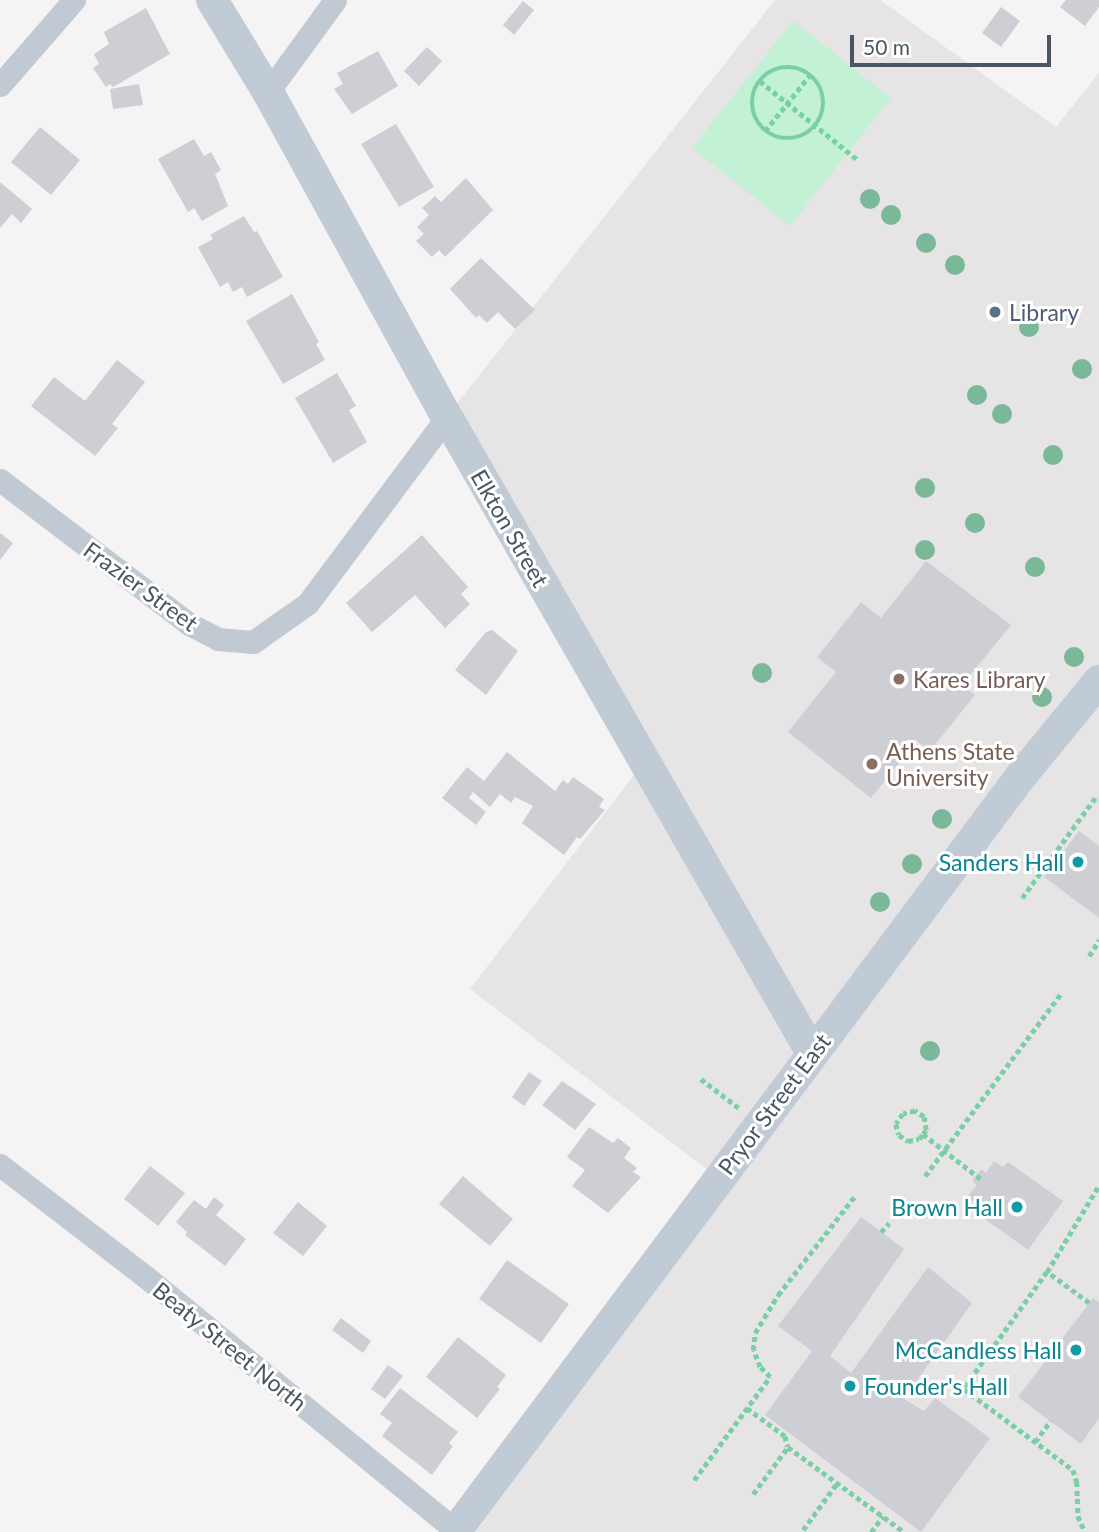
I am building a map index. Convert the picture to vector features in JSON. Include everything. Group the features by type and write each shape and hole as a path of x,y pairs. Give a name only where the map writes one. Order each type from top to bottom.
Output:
{"street":[{"path":"0,85 74,0"},
{"name":"Elkton Street","path":"212,0 268,92 447,417 812,1053"},
{"path":"268,92 335,0"},
{"name":"Frazier Street","path":"0,480 189,624 218,639 253,642 308,603 447,417"},
{"name":"Pryor Street East","path":"455,1531 1020,776 1099,681"},
{"name":"Beaty Street North","path":"0,1165 146,1277 455,1531"}],"path":[{"path":"792,67 810,75 821,87 825,99 825,111 816,126 802,138 790,140 779,139 765,131 754,115 752,103 760,81 780,68 792,67"},
{"path":"765,131 810,75"},
{"path":"760,81 858,160"},
{"path":"1022,898 1095,798"},
{"path":"1089,956 1099,940"},
{"path":"925,1176 1062,992"},
{"path":"701,1079 750,1116"},
{"path":"915,1111 924,1117 926,1129 923,1134 919,1139 908,1141 899,1135 896,1124 903,1114 915,1111"},
{"path":"923,1134 981,1179"},
{"path":"1085,1532 1078,1516 1077,1482 1073,1471 964,1389 1047,1272 1099,1185"},
{"path":"694,1480 770,1377 760,1367 753,1350 755,1334 778,1295 854,1197"},
{"path":"881,1232 888,1223"},
{"path":"1047,1272 1089,1303"},
{"path":"747,1408 785,1436 789,1447 904,1532"},
{"path":"1035,1442 1050,1421"},
{"path":"753,1494 789,1447"},
{"path":"803,1530 837,1482"},
{"path":"871,1532 883,1516"}],"shaded area":[{"name":"Athens State University","path":"775,0 880,0 1056,127 1099,73 1099,1532 476,1532 730,1187 470,989 634,775 656,753 456,405"}],"green space":[{"path":"793,21 891,98 790,226 692,148"}],"building":[{"path":"1066,0 1099,0 1099,7 1085,26 1060,7"},
{"path":"523,1 534,10 514,35 503,25"},
{"path":"1001,7 1020,21 1001,47 982,33"},
{"path":"146,8 170,54 113,87 110,84 106,87 93,68 99,64 94,54 109,44 104,32"},
{"path":"427,47 442,61 419,86 404,71"},
{"path":"378,51 398,86 352,114 334,89 343,84 337,73"},
{"path":"139,84 143,105 113,109 110,89"},
{"path":"396,124 434,187 399,207 361,144"},
{"path":"40,127 80,160 51,195 11,162"},
{"path":"194,139 204,156 211,152 221,170 215,174 228,206 202,221 194,208 188,212 158,159"},
{"path":"466,178 493,210 445,257 439,250 432,257 416,241 424,234 417,227 429,215 422,208 435,196 441,202"},
{"path":"0,182 32,209 21,223 12,214 0,228"},
{"path":"244,216 254,232 257,231 283,277 247,297 242,287 233,292 228,282 220,287 198,247 213,239 210,235"},
{"path":"481,258 535,310 515,329 498,312 487,323 479,315 476,318 450,289"},
{"path":"292,294 319,342 316,344 325,360 283,384 246,321"},
{"path":"117,360 145,382 112,424 118,428 95,456 31,406 54,377 85,401"},
{"path":"337,373 356,406 349,410 367,442 333,463 295,398"},
{"path":"0,533 13,543 0,560"},
{"path":"422,535 468,587 461,594 470,604 445,628 415,595 372,632 346,603"},
{"name":"Kares Library","path":"926,561 1011,625 962,685 975,695 930,751 917,741 871,798 788,732 836,672 817,657 861,602 881,618"},
{"path":"492,630 518,651 486,695 455,670 486,632"},
{"path":"507,752 555,791 563,780 568,784 573,777 604,799 599,807 605,810 580,839 577,837 564,855 522,823 533,806 515,797 511,803 500,794 490,807 473,792 469,798 486,812 476,825 442,798 467,767 484,781"},
{"name":"Sanders Hall","path":"1079,831 1099,846 1099,918 1044,877"},
{"path":"529,1072 542,1081 524,1106 512,1097"},
{"path":"562,1081 596,1104 575,1130 542,1105"},
{"path":"589,1127 613,1143 618,1138 631,1148 624,1158 637,1168 633,1172 641,1177 608,1213 572,1186 585,1170 567,1157"},
{"name":"Brown Hall","path":"994,1161 1003,1167 1008,1162 1063,1201 1028,1250 972,1210 977,1204 967,1197 977,1185 972,1181 981,1169 986,1173"},
{"path":"150,1166 185,1193 158,1226 124,1199"},
{"path":"463,1176 513,1219 490,1246 439,1204"},
{"path":"214,1197 224,1205 216,1215 246,1239 225,1266 185,1235 187,1232 176,1222 194,1200 206,1209"},
{"path":"298,1202 327,1226 303,1256 273,1233"},
{"name":"Founder's Hall","path":"861,1217 904,1249 830,1356 851,1373 928,1267 972,1303 904,1399 924,1411 935,1398 990,1438 921,1532 765,1415 812,1351 778,1326"},
{"path":"507,1260 569,1304 541,1343 479,1299"},
{"name":"McCandless Hall","path":"1093,1298 1099,1302 1099,1418 1081,1444 1018,1397"},
{"path":"341,1318 371,1341 363,1353 332,1330"},
{"path":"458,1337 506,1375 497,1387 500,1389 477,1418 426,1377"},
{"path":"388,1365 403,1376 385,1399 371,1389"},
{"path":"400,1388 458,1432 449,1443 453,1446 432,1475 382,1436 392,1423 380,1414"}],"place":[{"name":"Library","path":"995,312"},
{"name":"Kares Library","path":"899,679"},
{"name":"Athens State University","path":"872,764"},
{"name":"Sanders Hall","path":"1078,862"},
{"name":"Brown Hall","path":"1017,1207"},
{"name":"McCandless Hall","path":"1076,1350"},
{"name":"Founder's Hall","path":"850,1386"}]}
